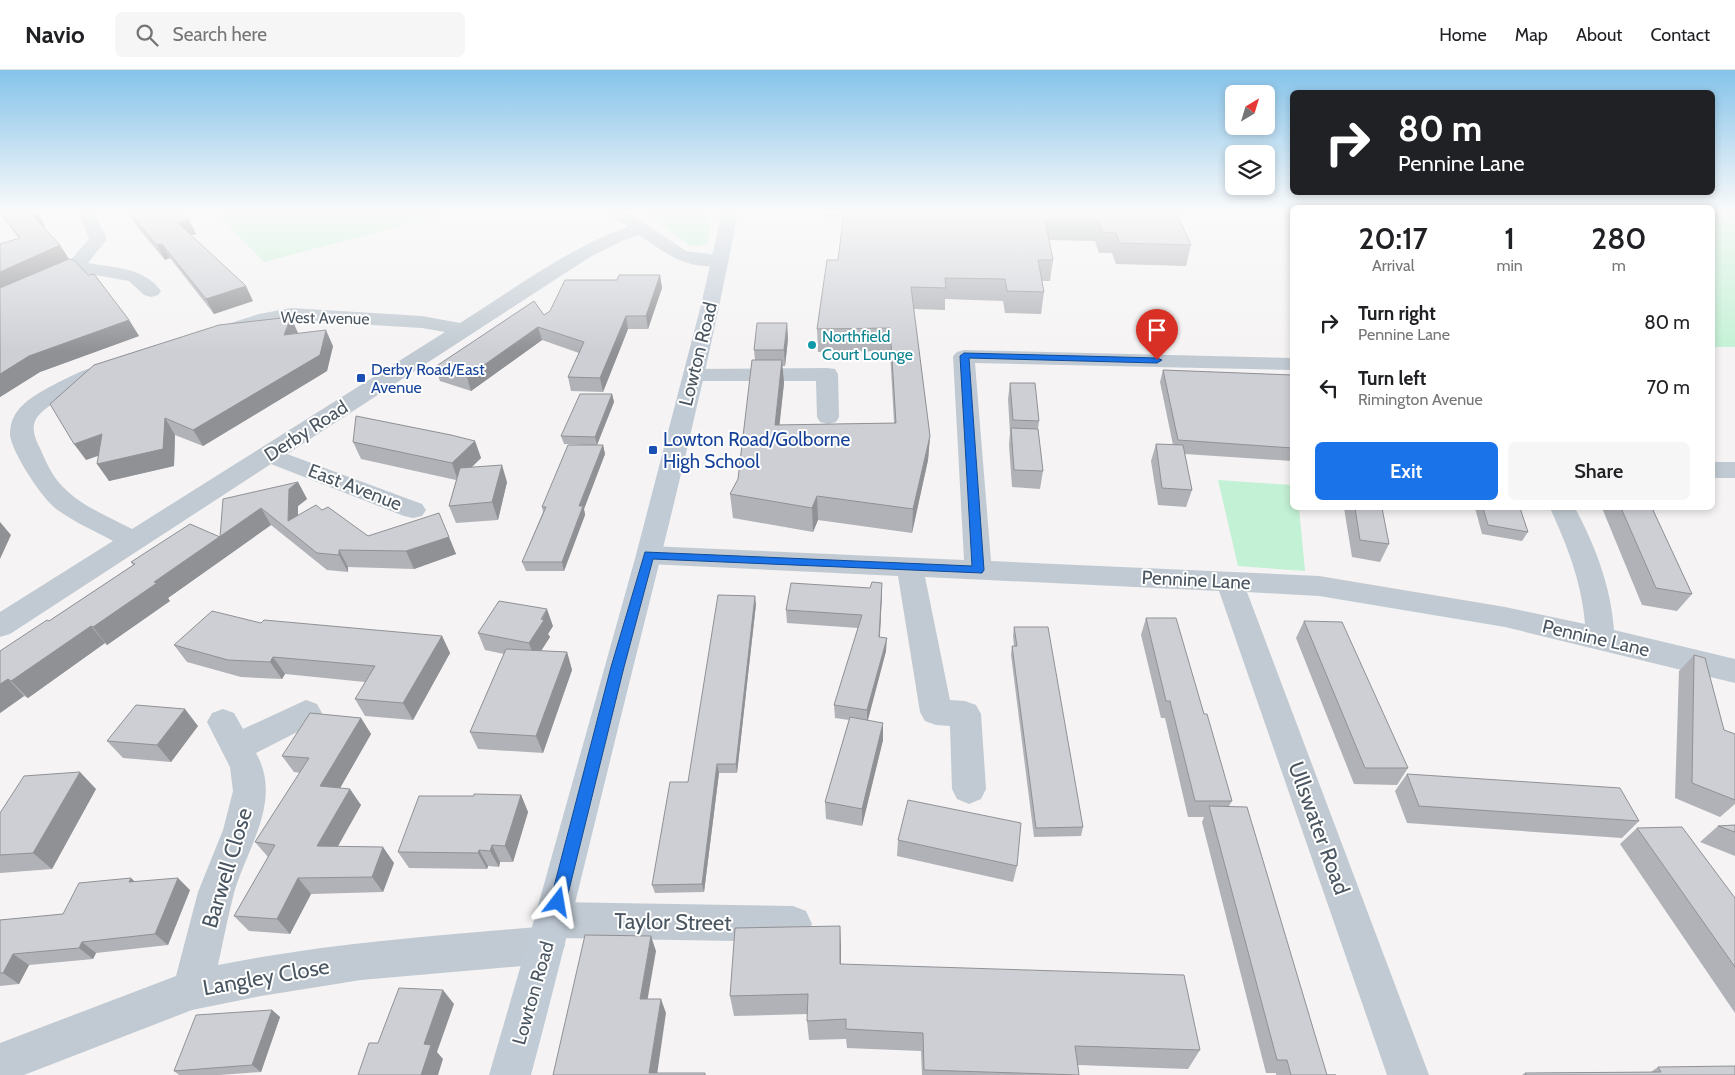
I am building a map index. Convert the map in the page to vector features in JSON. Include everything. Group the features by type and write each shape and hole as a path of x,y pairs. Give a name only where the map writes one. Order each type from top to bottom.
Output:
{"main road":[{"name":"Lowton Road","path":"510,1075 550,933 648,555 711,306 720,260"}],"street":[{"path":"0,301 76,266 82,259"},
{"name":"Derby Road","path":"0,626 575,259"},
{"path":"694,259 720,260"},
{"path":"76,266 135,277 151,291"},
{"name":"West Avenue","path":"200,340 266,318 291,314 422,322 464,330"},
{"path":"978,570 964,356 1290,364"},
{"path":"127,364 71,385 43,401 24,418 22,436 39,472 53,492 68,505 133,541"},
{"path":"694,375 827,374 828,417"},
{"name":"East Avenue","path":"269,455 413,510"},
{"path":"1715,470 1735,470"},
{"path":"1564,510 1582,550 1600,618 1600,638"},
{"name":"Pennine Lane","path":"648,555 1319,586 1505,617 1600,638 1735,672"},
{"path":"910,568 936,712 965,714 969,789"},
{"name":"Ullswater Road","path":"1229,581 1408,1075"},
{"name":"Barwell Close","path":"192,990 216,892 240,830 250,791 246,766 230,735 306,713"},
{"name":"Taylor Street","path":"550,933 793,924"},
{"name":"Langley Close","path":"0,1064 192,990 261,976 550,933"}],"green space":[{"path":"261,259 276,259 264,262"},
{"path":"1715,259 1735,259 1735,347 1715,347"},
{"path":"1218,480 1290,485 1290,510 1299,510 1305,571 1238,566"}],"building":[{"path":"0,259 29,259 0,272"},
{"path":"69,259 74,260 88,275 94,274 129,320 29,356 0,374 0,288"},
{"path":"174,259 217,259 246,286 206,299"},
{"path":"1053,259 1038,260 1044,292 1007,291 1005,279 945,278 946,288 911,287 930,436 913,509 817,496 812,508 730,494 738,479 752,360 782,360 775,425 896,423 890,328 817,329 827,260"},
{"path":"619,275 660,275 646,316 626,316 600,378 568,377 584,342 538,327 467,377 435,367 534,301 544,315 550,311 565,280 617,280"},
{"path":"291,317 284,335 326,330 320,355 193,430 165,418 163,449 97,464 102,434 74,444 50,404 94,365 219,325"},
{"path":"757,323 787,323 784,350 754,350"},
{"path":"1163,370 1290,375 1290,448 1178,440"},
{"path":"1010,383 1035,383 1039,421 1013,420"},
{"path":"580,394 612,394 595,437 561,436"},
{"path":"356,416 475,441 452,463 353,442"},
{"path":"1011,428 1038,429 1043,471 1014,470"},
{"path":"1156,444 1183,445 1192,490 1162,488"},
{"path":"568,445 603,445 579,506 583,506 562,562 522,562 546,507 542,507"},
{"path":"502,465 492,502 449,506 460,468"},
{"path":"298,482 289,489 288,521 316,505 322,510 328,507 368,536 439,513 449,537 406,551 339,550 339,555 317,553 261,508 220,536 223,499"},
{"path":"1355,510 1382,510 1389,544 1360,540"},
{"path":"1484,510 1521,510 1528,532 1488,525"},
{"path":"1622,510 1653,510 1692,594 1656,588"},
{"path":"190,524 219,537 93,627 91,626 11,681 8,679 0,684 0,651 135,564 131,562"},
{"path":"872,582 882,583 879,637 887,638 867,710 834,705 862,615 786,610 791,583 870,588"},
{"path":"718,595 755,596 736,764 717,764 702,884 652,885 670,782 688,782"},
{"path":"499,601 547,609 541,619 544,620 529,643 478,633"},
{"path":"212,611 261,623 264,620 442,636 403,703 355,699 375,666 273,657 270,662 228,660 174,645"},
{"path":"1146,618 1176,618 1204,714 1207,714 1232,801 1195,801 1170,701 1166,701"},
{"path":"1304,621 1342,622 1408,768 1365,768"},
{"path":"1014,627 1048,627 1083,827 1036,828 1012,646 1017,646"},
{"path":"506,649 567,652 536,736 470,732"},
{"path":"1694,655 1705,658 1724,730 1735,734 1735,800 1692,783"},
{"path":"136,705 185,709 157,745 107,741"},
{"path":"310,713 361,718 320,786 350,789 317,846 383,847 372,877 298,878 277,919 234,916 275,845 255,842 309,758 282,756"},
{"path":"850,717 883,723 862,809 825,802"},
{"path":"80,772 33,853 0,855 0,813 24,776"},
{"path":"1407,774 1620,788 1639,821 1419,806"},
{"path":"474,794 521,795 505,846 492,845 490,851 479,850 478,853 398,852 419,796 474,796"},
{"path":"908,800 1021,823 1017,866 898,840"},
{"path":"1209,806 1247,807 1327,1075 1291,1075 1287,1060 1277,1060"},
{"path":"1735,825 1735,832 1718,826"},
{"path":"1682,827 1735,898 1735,967 1637,828"},
{"path":"131,878 129,882 178,878 155,934 82,942 79,948 13,954 3,973 0,973 0,920 63,914 79,883"},
{"path":"840,926 840,964 1184,975 1200,1050 1075,1046 1079,1075 924,1070 923,1033 846,1029 846,1019 807,1021 808,994 730,996 735,928"},
{"path":"585,935 651,936 640,999 661,999 649,1073 705,1073 705,1075 553,1075"},
{"path":"399,988 443,990 424,1044 431,1045 421,1075 358,1075 369,1043 378,1043"},
{"path":"272,1010 252,1065 174,1071 196,1015"},
{"path":"1735,1066 1735,1075 1526,1075 1525,1073 1661,1072 1658,1067"}],"place":[{"name":"Northfield Court Lounge","path":"812,345"},
{"name":"Derby Road/East Avenue","path":"361,378"},
{"name":"Lowton Road/Golborne High School","path":"653,450"}],"route":[{"path":"558,902 648,555 978,570 964,356 1157,360"}]}
